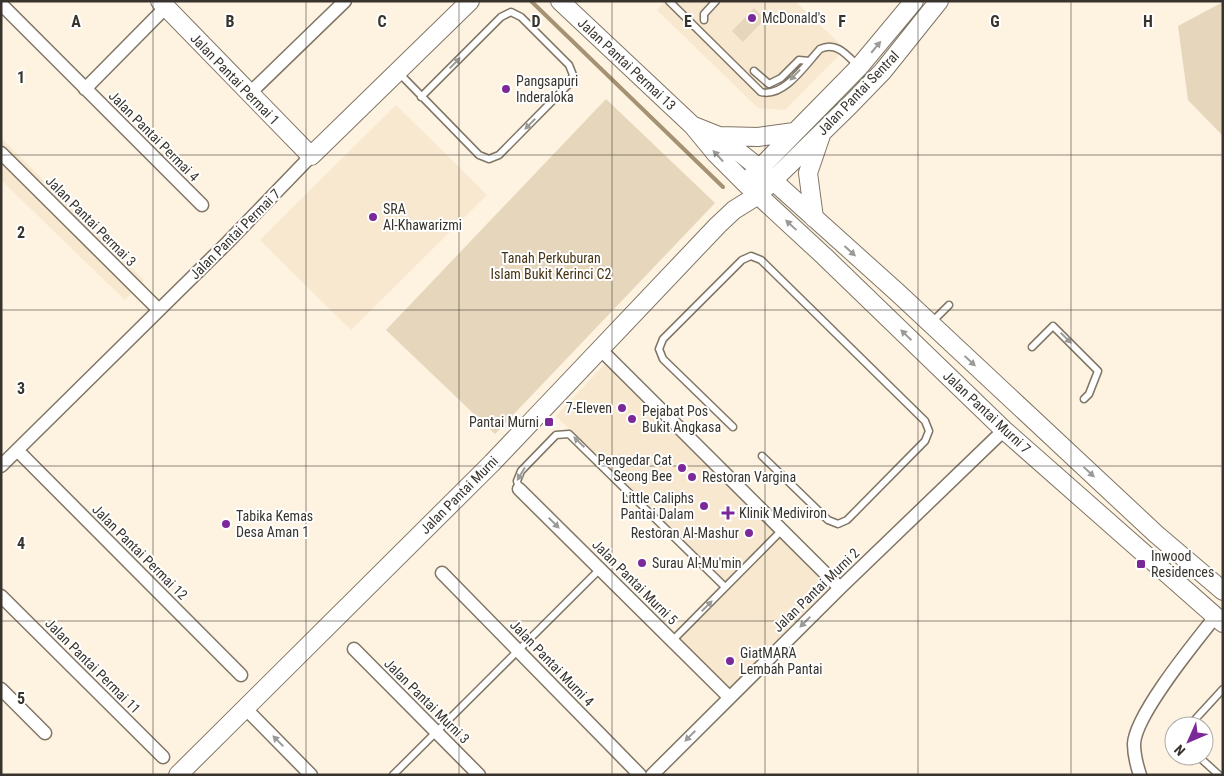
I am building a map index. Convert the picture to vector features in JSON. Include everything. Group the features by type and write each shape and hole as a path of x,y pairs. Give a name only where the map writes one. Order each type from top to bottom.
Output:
{"main road":[{"name":"Jalan Pantai Permai 7","path":"311,156 470,1"},
{"name":"Jalan Pantai Permai 13","path":"560,1 694,126 716,154 752,189"},
{"name":"Jalan Pantai Sentral","path":"752,189 759,168 859,67 914,1"},
{"name":"Jalan Pantai Sentral","path":"752,189 772,180 883,71 939,1"},
{"name":"Jalan Pantai Permai 1","path":"163,4 311,156"},
{"name":"Jalan Pantai Permai 13","path":"694,126 719,136 772,180"},
{"path":"814,218 808,173 823,130"},
{"path":"719,136 758,137 794,132"},
{"name":"Jalan Pantai Murni 7","path":"772,180 1149,528 1223,591"},
{"name":"Jalan Pantai Murni","path":"178,775 492,463 752,189"},
{"name":"Jalan Pantai Murni 7","path":"752,189 1004,430 1219,620"}],"street":[{"path":"250,93 345,1"},
{"name":"Jalan Pantai Permai 4","path":"1,4 202,205"},
{"path":"85,89 163,4"},
{"name":"Jalan Pantai Permai 3","path":"1,153 159,310"},
{"name":"Jalan Pantai Permai 7","path":"1,466 311,156"},
{"path":"600,349 840,588"},
{"name":"Jalan Pantai Murni 2","path":"652,775 840,588 1004,430"},
{"name":"Jalan Pantai Permai 12","path":"17,450 241,675"},
{"name":"Jalan Pantai Murni 5","path":"519,489 729,697"},
{"name":"Jalan Pantai Murni 4","path":"442,573 520,650 640,775"},
{"name":"Jalan Pantai Permai 11","path":"1,596 163,757"},
{"path":"1140,775 1134,743 1141,724 1157,694 1219,620"},
{"name":"Jalan Pantai Murni 3","path":"354,648 479,775"},
{"path":"1,689 45,733"},
{"path":"245,708 311,775"}],"lane":[{"path":"669,1 761,92 769,94 782,89 820,49 834,46 859,67"},
{"path":"704,20 704,14 716,1"},
{"path":"398,72 421,97 479,155 489,159 499,155 569,84 573,75 569,64 521,17 511,12 501,17 421,97"},
{"path":"754,71 769,84 781,78 800,60 809,61"},
{"path":"732,427 664,359 659,349 663,339 742,260 752,256 762,260 914,410 925,421 929,431 925,441 848,520 838,524 828,520 762,456"},
{"path":"930,324 949,305"},
{"path":"1032,347 1053,326 1098,371 1089,394 1084,399"},
{"path":"519,489 517,481 521,471 556,435 570,434 725,587"},
{"path":"672,641 782,530"},
{"path":"393,775 600,569"},
{"path":"1198,716 1223,689"},
{"path":"1209,766 1219,775"}],"shaded area":[{"path":"665,1 795,1 845,49 785,110 758,108 657,10"},
{"name":"SRA Al-Khawarizmi","path":"396,105 487,195 351,330 260,240"},
{"path":"1,138 144,280 125,300 1,180"},
{"path":"606,363 832,588 728,690 678,640 730,588 556,416"}],"green space":[{"path":"1223,2 1223,136 1188,100 1178,26"},
{"path":"754,8 765,19 743,42 732,31"},
{"name":"Tanah Perkuburan Islam Bukit Kerinci C2","path":"606,99 715,203 495,434 386,330"}],"waterway":[{"path":"531,1 723,187"}],"place":[{"name":"McDonald's","path":"752,18"},
{"name":"Pangsapuri Inderaloka","path":"506,89"},
{"name":"SRA Al-Khawarizmi","path":"373,217"},
{"name":"7-Eleven","path":"622,408"},
{"name":"Pejabat Pos Bukit Angkasa","path":"632,419"},
{"name":"Pantai Murni","path":"549,422"},
{"name":"Pengedar Cat Seong Bee","path":"682,468"},
{"name":"Restoran Vargina","path":"692,477"},
{"name":"Little Caliphs Pantai Dalam","path":"704,506"},
{"name":"Klinik Mediviron","path":"728,513"},
{"name":"Tabika Kemas Desa Aman 1","path":"226,524"},
{"name":"Restoran Al-Mashur","path":"749,533"},
{"name":"Surau Al-Mu'min","path":"642,563"},
{"name":"Inwood Residences","path":"1141,564"},
{"name":"GiatMARA Lembah Pantai","path":"730,661"}]}
